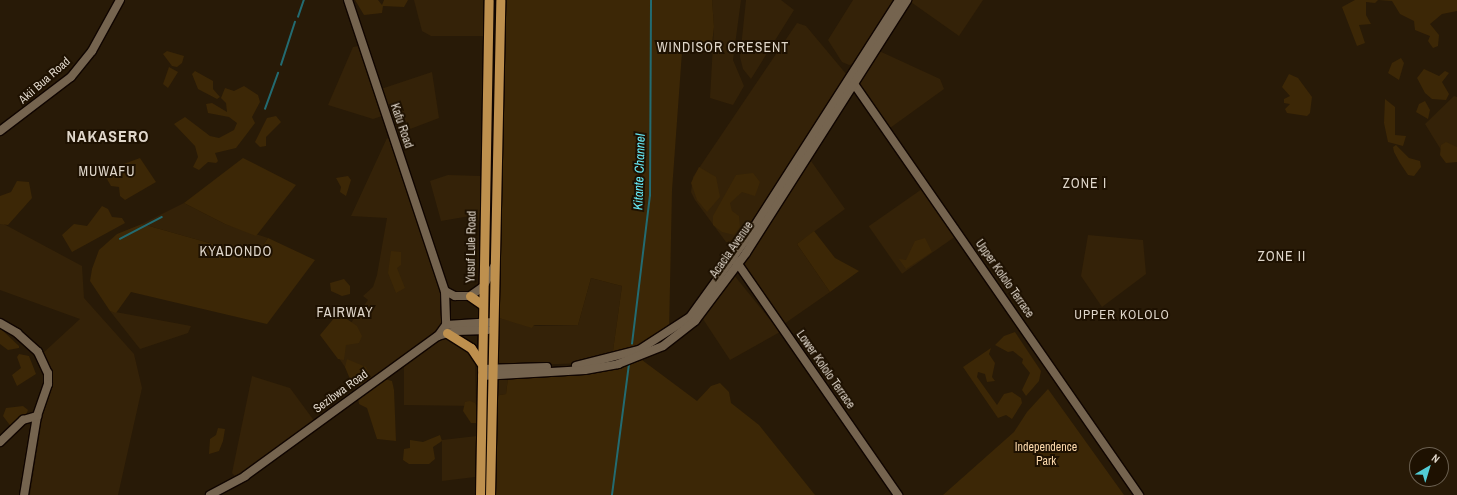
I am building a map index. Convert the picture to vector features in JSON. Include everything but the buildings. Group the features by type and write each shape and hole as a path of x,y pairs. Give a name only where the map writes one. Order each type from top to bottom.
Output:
{"main road":[{"name":"Akii Bua Road","path":"0,131 71,77 92,51 120,0"},
{"name":"Kafu Road","path":"348,0 445,291 447,329"},
{"name":"Yusuf Lule Road","path":"489,0 482,325 491,434 490,495"},
{"name":"Yusuf Lule Road","path":"480,495 480,434 486,371 493,326 498,163 500,0"},
{"name":"Acacia Avenue","path":"736,261 899,0"},
{"name":"Acacia Avenue","path":"486,371 577,366 639,350 690,317 736,261 855,85 907,0"},
{"name":"Upper Kololo Terrace","path":"850,77 1139,495"},
{"path":"486,160 498,163"},
{"name":"Kafu Road","path":"434,260 449,286 454,290 471,290 483,283"},
{"name":"Lower Kololo Terrace","path":"736,261 898,495"},
{"name":"Kafu Road","path":"470,296 483,283 495,265"},
{"path":"445,291 455,296 470,296 483,306"},
{"path":"0,323 25,339 46,366 48,384 37,416 24,495"},
{"name":"Sezibwa Road","path":"210,495 245,476 447,329 482,325 493,326"},
{"path":"447,329 471,348 486,371"},
{"path":"0,442 24,420 37,416"},
{"path":"480,434 491,434"},
{"path":"480,482 490,481"}],"shaded area":[{"path":"414,0 487,0 487,36 431,36 422,31"},
{"path":"712,0 741,0 733,60 744,86 733,105 710,98 714,27"},
{"path":"746,0 781,0 794,10 751,79 743,69 740,57"},
{"path":"853,0 895,0 854,64 849,65 842,62 828,40"},
{"path":"908,0 983,0 959,36"},
{"path":"797,23 806,26 847,75 739,244 726,242 695,200 691,192 693,177"},
{"path":"359,46 382,116 373,119 328,105 353,47"},
{"path":"877,50 940,79 944,89 890,128 872,105 858,94 858,80"},
{"path":"432,72 439,118 397,134 381,89"},
{"path":"1454,96 1457,97 1457,156 1448,161 1425,124"},
{"path":"387,138 391,139 444,304 440,329 360,389 332,348 368,300 363,296 373,287 377,275 387,218 351,216"},
{"path":"805,158 811,161 845,209 797,244 830,292 784,324 745,268 743,262"},
{"path":"448,175 481,176 482,228 476,215 441,221 430,181"},
{"path":"922,189 955,237 902,274 869,226"},
{"path":"184,203 225,224 268,238 255,256 142,224"},
{"path":"0,222 82,266 84,298 134,354 142,388 118,495 30,495 48,382 42,354 80,319 0,290"},
{"path":"1088,235 1143,240 1146,274 1102,307 1081,276"},
{"path":"734,275 780,332 730,360 701,316"},
{"path":"591,278 622,286 612,358 587,363 499,366 496,359 499,318 536,326 578,325"},
{"path":"110,311 191,326 188,333 140,349"},
{"path":"448,338 466,347 475,361 476,406 404,405 404,365 440,339"},
{"path":"252,376 290,388 315,422 261,462 235,476 232,473"},
{"path":"508,378 506,394 494,396 496,380"},
{"path":"477,436 475,477 442,481 442,440"}],"green space":[{"path":"355,0 378,0 382,5 384,0 408,0 404,7 383,6 382,13 364,15"},
{"path":"506,0 712,0 714,27 711,52 682,52 672,190 669,333 612,358 622,286 591,278 578,325 534,325 532,328 499,318 499,202"},
{"path":"1355,0 1378,0 1375,3 1366,2 1366,15 1371,24 1359,25 1365,43 1357,46 1342,7"},
{"path":"1379,0 1457,0 1457,11 1442,14 1430,24 1439,35 1438,46 1433,48 1428,41 1430,36 1415,30 1414,21 1400,14 1392,1"},
{"path":"496,31 493,170 492,170 493,35"},
{"path":"167,51 184,56 182,63 177,67 172,66 163,54"},
{"path":"1401,58 1404,63 1399,80 1388,73 1392,63"},
{"path":"169,67 178,72 168,88 163,84"},
{"path":"1424,69 1439,76 1445,71 1449,73 1442,82 1449,94 1446,100 1432,99 1425,93 1417,78"},
{"path":"195,71 213,81 213,89 220,97 217,99 198,89 192,74"},
{"path":"1289,74 1298,78 1312,97 1310,113 1307,116 1287,113 1285,109 1290,104 1284,103 1284,99 1290,96 1282,87"},
{"path":"244,86 258,95 260,102 252,117 255,123 236,148 215,153 218,161 216,163 208,162 199,170 193,167 198,157 195,146 174,124 185,117 210,136 219,138 234,130 237,123 229,117 208,113 206,104 212,103 227,112 226,103 221,98 225,88 234,91"},
{"path":"1385,99 1395,107 1395,135 1406,136 1403,146 1388,142 1384,123"},
{"path":"1425,101 1430,110 1428,119 1416,112 1419,104"},
{"path":"276,116 281,122 266,137 266,146 260,147 255,142 267,118"},
{"path":"1446,142 1457,147 1457,162 1446,163 1440,155 1441,145"},
{"path":"1396,145 1409,158 1420,161 1421,167 1414,176 1408,175 1400,163 1394,152 1393,147"},
{"path":"140,158 156,182 125,200 120,196 119,187 111,186 104,174 117,175 121,165"},
{"path":"243,158 296,185 256,236 225,224 184,203"},
{"path":"699,167 716,177 720,197 707,212 697,200 691,183"},
{"path":"753,173 760,182 755,196 742,192 730,203 732,211 739,216 740,227 734,235 722,232 713,225 713,216 736,175"},
{"path":"348,176 351,180 346,196 340,192 341,187 336,178"},
{"path":"17,181 29,182 32,198 8,225 0,224 0,196 11,192"},
{"path":"102,206 108,209 112,217 122,218 125,223 72,252 62,235 74,224 87,226"},
{"path":"142,224 255,256 268,238 315,260 267,324 131,292 116,313 110,311 90,281 92,269 99,250 117,234"},
{"path":"814,231 835,258 859,271 830,292 797,244"},
{"path":"925,238 932,252 906,269 899,259 906,260 915,241"},
{"path":"391,251 401,252 401,265 397,268 405,288 396,293 388,273"},
{"path":"344,279 350,286 350,294 342,296 331,291 330,283"},
{"path":"341,315 357,326 362,336 359,343 346,345 344,360 338,359 320,335 335,317"},
{"path":"0,328 19,346 19,348 8,350 0,344"},
{"path":"1015,332 1041,371 1039,381 1026,396 1022,390 1030,373 1022,363 1023,359 1013,351 1008,352 995,345 1004,336"},
{"path":"991,348 989,354 995,363 992,377 995,381 987,382 985,374 978,372 977,377 997,405 1004,394 1012,392 1021,398 1022,403 1012,419 1006,415 998,418 963,367"},
{"path":"19,354 29,356 36,374 17,386 12,375 21,368 17,357"},
{"path":"347,359 366,367 369,374 358,382 350,379 345,367"},
{"path":"642,360 697,401 711,386 720,383 729,392 731,403 759,425 815,495 492,495 494,396 506,394 508,378 547,377 625,365"},
{"path":"385,379 392,381 394,390 396,441 377,439 367,408 359,404 358,398"},
{"name":"Independence Park","path":"1048,389 1124,495 943,495 1014,432 1027,412"},
{"path":"470,401 475,403 479,412 476,423 471,423 463,411 465,402"},
{"path":"23,406 28,410 26,415 12,428 3,416 6,408"},
{"path":"218,428 225,429 223,441 219,451 209,454 210,439 216,435"},
{"path":"440,435 442,441 433,447 435,459 429,464 409,464 403,460 404,449 410,448 410,440 423,442"}],"waterway":[{"path":"298,17 304,0"},
{"name":"Kitante Channel","path":"632,344 650,196 651,0"},
{"path":"281,65 295,22"},
{"path":"265,109 278,73"},
{"path":"120,239 162,217"},
{"name":"Kitante Channel","path":"612,495 629,364"}],"district":[{"name":"WINDISOR CRESENT","path":"723,47"},
{"name":"NAKASERO","path":"108,136"},
{"name":"MUWAFU","path":"107,171"},
{"name":"ZONE I","path":"1085,183"},
{"name":"KYADONDO","path":"236,251"},
{"name":"ZONE II","path":"1282,256"},
{"name":"FAIRWAY","path":"345,312"},
{"name":"UPPER KOLOLO","path":"1122,315"}]}
